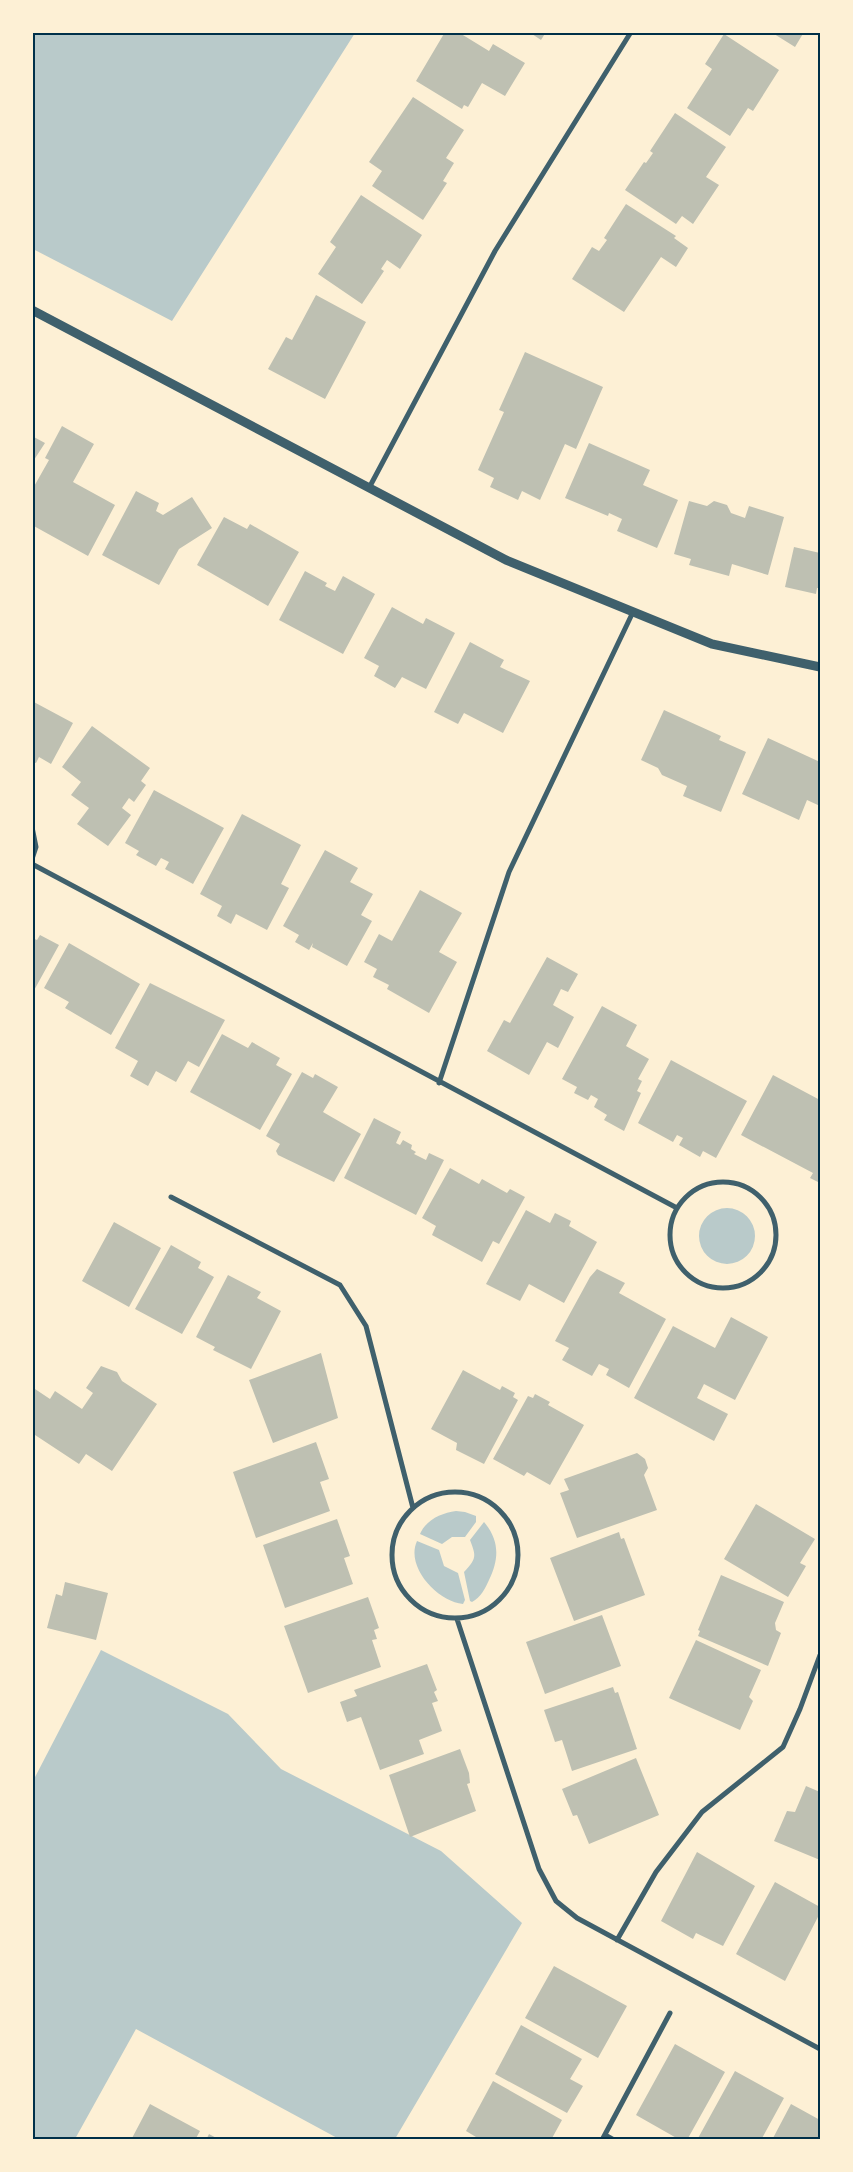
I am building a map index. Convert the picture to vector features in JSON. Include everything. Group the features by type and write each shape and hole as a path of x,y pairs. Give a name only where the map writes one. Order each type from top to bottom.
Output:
{"street":[{"path":"369,488 495,250 631,32"},
{"path":"32,310 506,560 712,644 820,667"},
{"path":"439,1083 509,872 633,612"},
{"path":"32,827 36,847 32,858"},
{"path":"32,864 439,1083 677,1208"},
{"path":"721,1181 739,1183 754,1191 767,1204 774,1220 776,1238 772,1255 762,1271 749,1281 733,1288 716,1288 699,1283 685,1272 675,1258 670,1242 671,1224 677,1208 688,1194 703,1185 721,1181"},
{"path":"171,1197 340,1285 366,1326 414,1508"},
{"path":"454,1492 475,1495 494,1506 509,1522 517,1542 518,1564 511,1585 498,1602 479,1614 457,1618 438,1617 420,1608 406,1596 396,1579 392,1560 394,1541 401,1522 414,1508 432,1496 454,1492"},
{"path":"457,1618 539,1869 556,1900 577,1918 820,2048"},
{"path":"617,1940 656,1872 702,1812 783,1747 800,1710 820,1655"},
{"path":"614,2140 604,2137 670,2013"}],"shaded area":[{"path":"32,33 355,33 172,321 33,249"},
{"path":"727,1208 738,1210 747,1216 753,1225 755,1236 753,1247 747,1256 738,1262 727,1264 716,1262 707,1256 701,1247 699,1236 701,1225 707,1216 716,1210"},
{"path":"456,1511 476,1516 476,1522 465,1537 452,1537 442,1544 420,1534 430,1521 445,1513"},
{"path":"484,1522 495,1543 495,1565 486,1587 472,1602 470,1601 464,1572 474,1557 470,1540"},
{"path":"417,1541 439,1550 444,1566 458,1573 465,1600 463,1604 453,1602 444,1597 426,1581 416,1562 415,1551"},
{"path":"101,1650 228,1714 281,1769 441,1851 522,1923 395,2139 339,2139 136,2029 75,2139 33,2140 33,1781"}],"building":[{"path":"445,32 458,32 489,51 493,44 525,63 505,96 482,83 468,107 464,105 462,109 416,81"},
{"path":"529,32 546,32 541,40"},
{"path":"771,32 804,32 795,47"},
{"path":"724,34 779,70 753,111 748,108 730,136 687,108 712,69 705,64"},
{"path":"413,97 464,130 446,158 454,163 443,181 447,183 423,220 372,186 382,171 369,162"},
{"path":"675,113 726,147 706,177 719,185 693,224 682,216 676,224 625,190 644,162 646,163 653,153 650,151"},
{"path":"361,195 422,235 400,269 387,260 381,269 384,271 362,304 318,274 336,247 330,242"},
{"path":"626,204 676,236 674,238 688,248 676,267 661,257 624,312 572,279 592,247 599,251 607,240 604,238"},
{"path":"316,295 366,322 325,399 268,369 286,337 292,340"},
{"path":"525,352 603,387 576,449 565,444 540,500 522,491 518,500 490,487 494,478 478,470 504,412 499,410"},
{"path":"62,426 94,444 73,482 115,505 88,556 32,525 32,490 49,460 45,458"},
{"path":"32,436 45,443 32,463"},
{"path":"589,443 650,470 643,485 678,500 657,548 617,531 622,519 609,513 608,516 565,498"},
{"path":"136,491 159,503 156,511 163,515 192,497 212,528 179,549 159,585 102,555"},
{"path":"689,501 707,506 714,501 727,505 731,513 745,518 749,506 784,517 768,575 732,564 729,576 689,565 691,559 674,554"},
{"path":"224,517 247,529 250,524 299,552 268,606 197,565"},
{"path":"794,547 820,553 820,588 817,588 816,594 785,587"},
{"path":"305,571 327,583 325,586 335,591 343,576 375,594 343,654 279,620"},
{"path":"392,607 423,624 426,618 455,633 426,689 402,677 395,688 374,676 379,666 364,658"},
{"path":"470,642 504,660 500,667 530,681 503,733 464,713 458,724 434,712"},
{"path":"32,701 73,723 51,764 39,757 36,763 32,762"},
{"path":"664,710 721,736 719,740 746,752 721,812 683,796 687,786 662,775 658,768 641,760"},
{"path":"92,726 150,768 141,781 146,785 134,802 129,798 122,808 131,815 108,846 77,824 89,808 71,795 81,782 62,767"},
{"path":"768,738 820,762 820,806 807,800 799,820 742,794"},
{"path":"154,790 224,828 193,884 165,869 169,862 161,858 156,866 136,855 139,851 125,843"},
{"path":"242,814 301,845 281,884 289,888 267,930 236,914 231,924 217,916 222,906 200,894"},
{"path":"325,850 358,868 350,882 373,894 361,915 372,921 347,966 312,947 313,943 309,950 295,942 299,935 283,926"},
{"path":"420,890 462,913 439,952 457,962 429,1013 387,989 389,985 373,977 377,969 364,962 379,934 392,941"},
{"path":"40,935 59,945 32,994 32,938 37,940"},
{"path":"69,943 140,984 111,1035 65,1008 69,1002 44,988"},
{"path":"547,957 578,974 568,992 561,989 553,1005 574,1017 558,1048 547,1042 529,1075 487,1051 504,1020 510,1023"},
{"path":"150,983 225,1020 199,1067 188,1061 176,1082 156,1071 148,1086 130,1076 138,1061 115,1048"},
{"path":"602,1006 637,1025 626,1046 649,1059 638,1079 642,1081 637,1091 641,1093 624,1131 604,1120 607,1115 594,1107 598,1099 591,1095 588,1100 574,1093 577,1087 562,1079"},
{"path":"222,1034 248,1048 252,1042 280,1058 276,1065 292,1074 260,1130 190,1092"},
{"path":"671,1060 747,1101 716,1158 703,1151 700,1157 679,1145 683,1138 677,1135 673,1142 638,1123"},
{"path":"302,1072 313,1078 315,1074 338,1087 323,1112 361,1134 334,1182 278,1155 276,1151 280,1144 266,1136"},
{"path":"773,1075 820,1100 820,1183 810,1178 813,1173 741,1135"},
{"path":"374,1118 401,1132 396,1143 400,1145 403,1140 412,1145 411,1149 416,1152 414,1154 426,1160 429,1153 444,1160 416,1215 344,1178"},
{"path":"450,1168 479,1184 482,1179 507,1193 510,1189 525,1197 499,1244 493,1241 482,1262 432,1235 436,1226 422,1218"},
{"path":"526,1210 550,1223 555,1213 571,1221 569,1226 597,1242 564,1303 529,1284 520,1301 486,1284"},
{"path":"114,1222 161,1248 129,1307 82,1281"},
{"path":"171,1245 201,1262 198,1268 214,1277 182,1334 135,1309"},
{"path":"597,1269 625,1283 619,1293 666,1319 629,1388 606,1375 609,1369 599,1364 592,1376 562,1360 569,1348 555,1341 590,1277"},
{"path":"228,1275 261,1292 257,1298 281,1311 251,1369 213,1350 215,1347 196,1337"},
{"path":"731,1317 768,1337 735,1400 704,1384 697,1398 728,1414 714,1441 634,1398 673,1326 715,1348"},
{"path":"321,1353 338,1418 273,1443 249,1380"},
{"path":"101,1366 117,1372 122,1381 157,1404 112,1471 86,1454 79,1464 32,1433 35,1424 32,1423 32,1393 35,1389 50,1399 55,1391 82,1409 93,1393 86,1388"},
{"path":"463,1370 500,1390 502,1386 515,1393 513,1397 518,1400 484,1464 456,1450 457,1443 431,1429"},
{"path":"535,1394 550,1402 548,1405 584,1425 550,1485 527,1472 524,1476 493,1459 528,1396 533,1398"},
{"path":"316,1442 329,1479 320,1482 330,1511 256,1538 233,1472"},
{"path":"637,1453 645,1459 648,1468 644,1475 657,1510 577,1538 560,1493 569,1490 564,1479"},
{"path":"756,1504 815,1539 800,1563 806,1566 788,1597 724,1559"},
{"path":"337,1519 350,1556 344,1558 353,1584 285,1608 263,1545"},
{"path":"619,1532 621,1539 624,1538 645,1595 574,1621 550,1558"},
{"path":"721,1575 784,1602 775,1623 776,1630 781,1633 768,1666 698,1636 700,1631 698,1630"},
{"path":"65,1582 108,1593 96,1640 47,1628 56,1594 62,1596"},
{"path":"368,1597 379,1628 374,1630 377,1639 372,1640 381,1667 308,1693 284,1626"},
{"path":"602,1615 621,1666 545,1694 526,1642"},
{"path":"696,1640 761,1670 749,1697 753,1701 740,1730 669,1698"},
{"path":"427,1664 437,1690 434,1692 438,1701 432,1703 442,1731 419,1740 424,1754 380,1770 361,1717 347,1722 340,1702 357,1696 354,1690"},
{"path":"613,1687 615,1693 618,1692 637,1749 572,1771 562,1740 555,1742 544,1710"},
{"path":"460,1749 469,1773 470,1783 467,1784 476,1811 410,1837 389,1775"},
{"path":"636,1758 659,1815 589,1844 577,1815 573,1816 562,1789"},
{"path":"806,1786 820,1792 820,1860 774,1841 787,1811 795,1812"},
{"path":"697,1852 755,1886 723,1946 696,1933 693,1939 661,1921"},
{"path":"775,1882 820,1907 820,1913 785,1981 736,1954"},
{"path":"554,1966 627,2006 598,2058 525,2018"},
{"path":"521,2025 582,2059 570,2079 583,2086 567,2113 495,2074"},
{"path":"675,2044 725,2072 687,2140 680,2140 636,2115"},
{"path":"735,2071 784,2098 761,2140 697,2140"},
{"path":"493,2081 562,2120 551,2140 481,2140 466,2131"},
{"path":"150,2104 200,2131 195,2140 131,2140"},
{"path":"791,2104 820,2120 820,2140 772,2140"},
{"path":"209,2134 220,2140 206,2140"}]}
